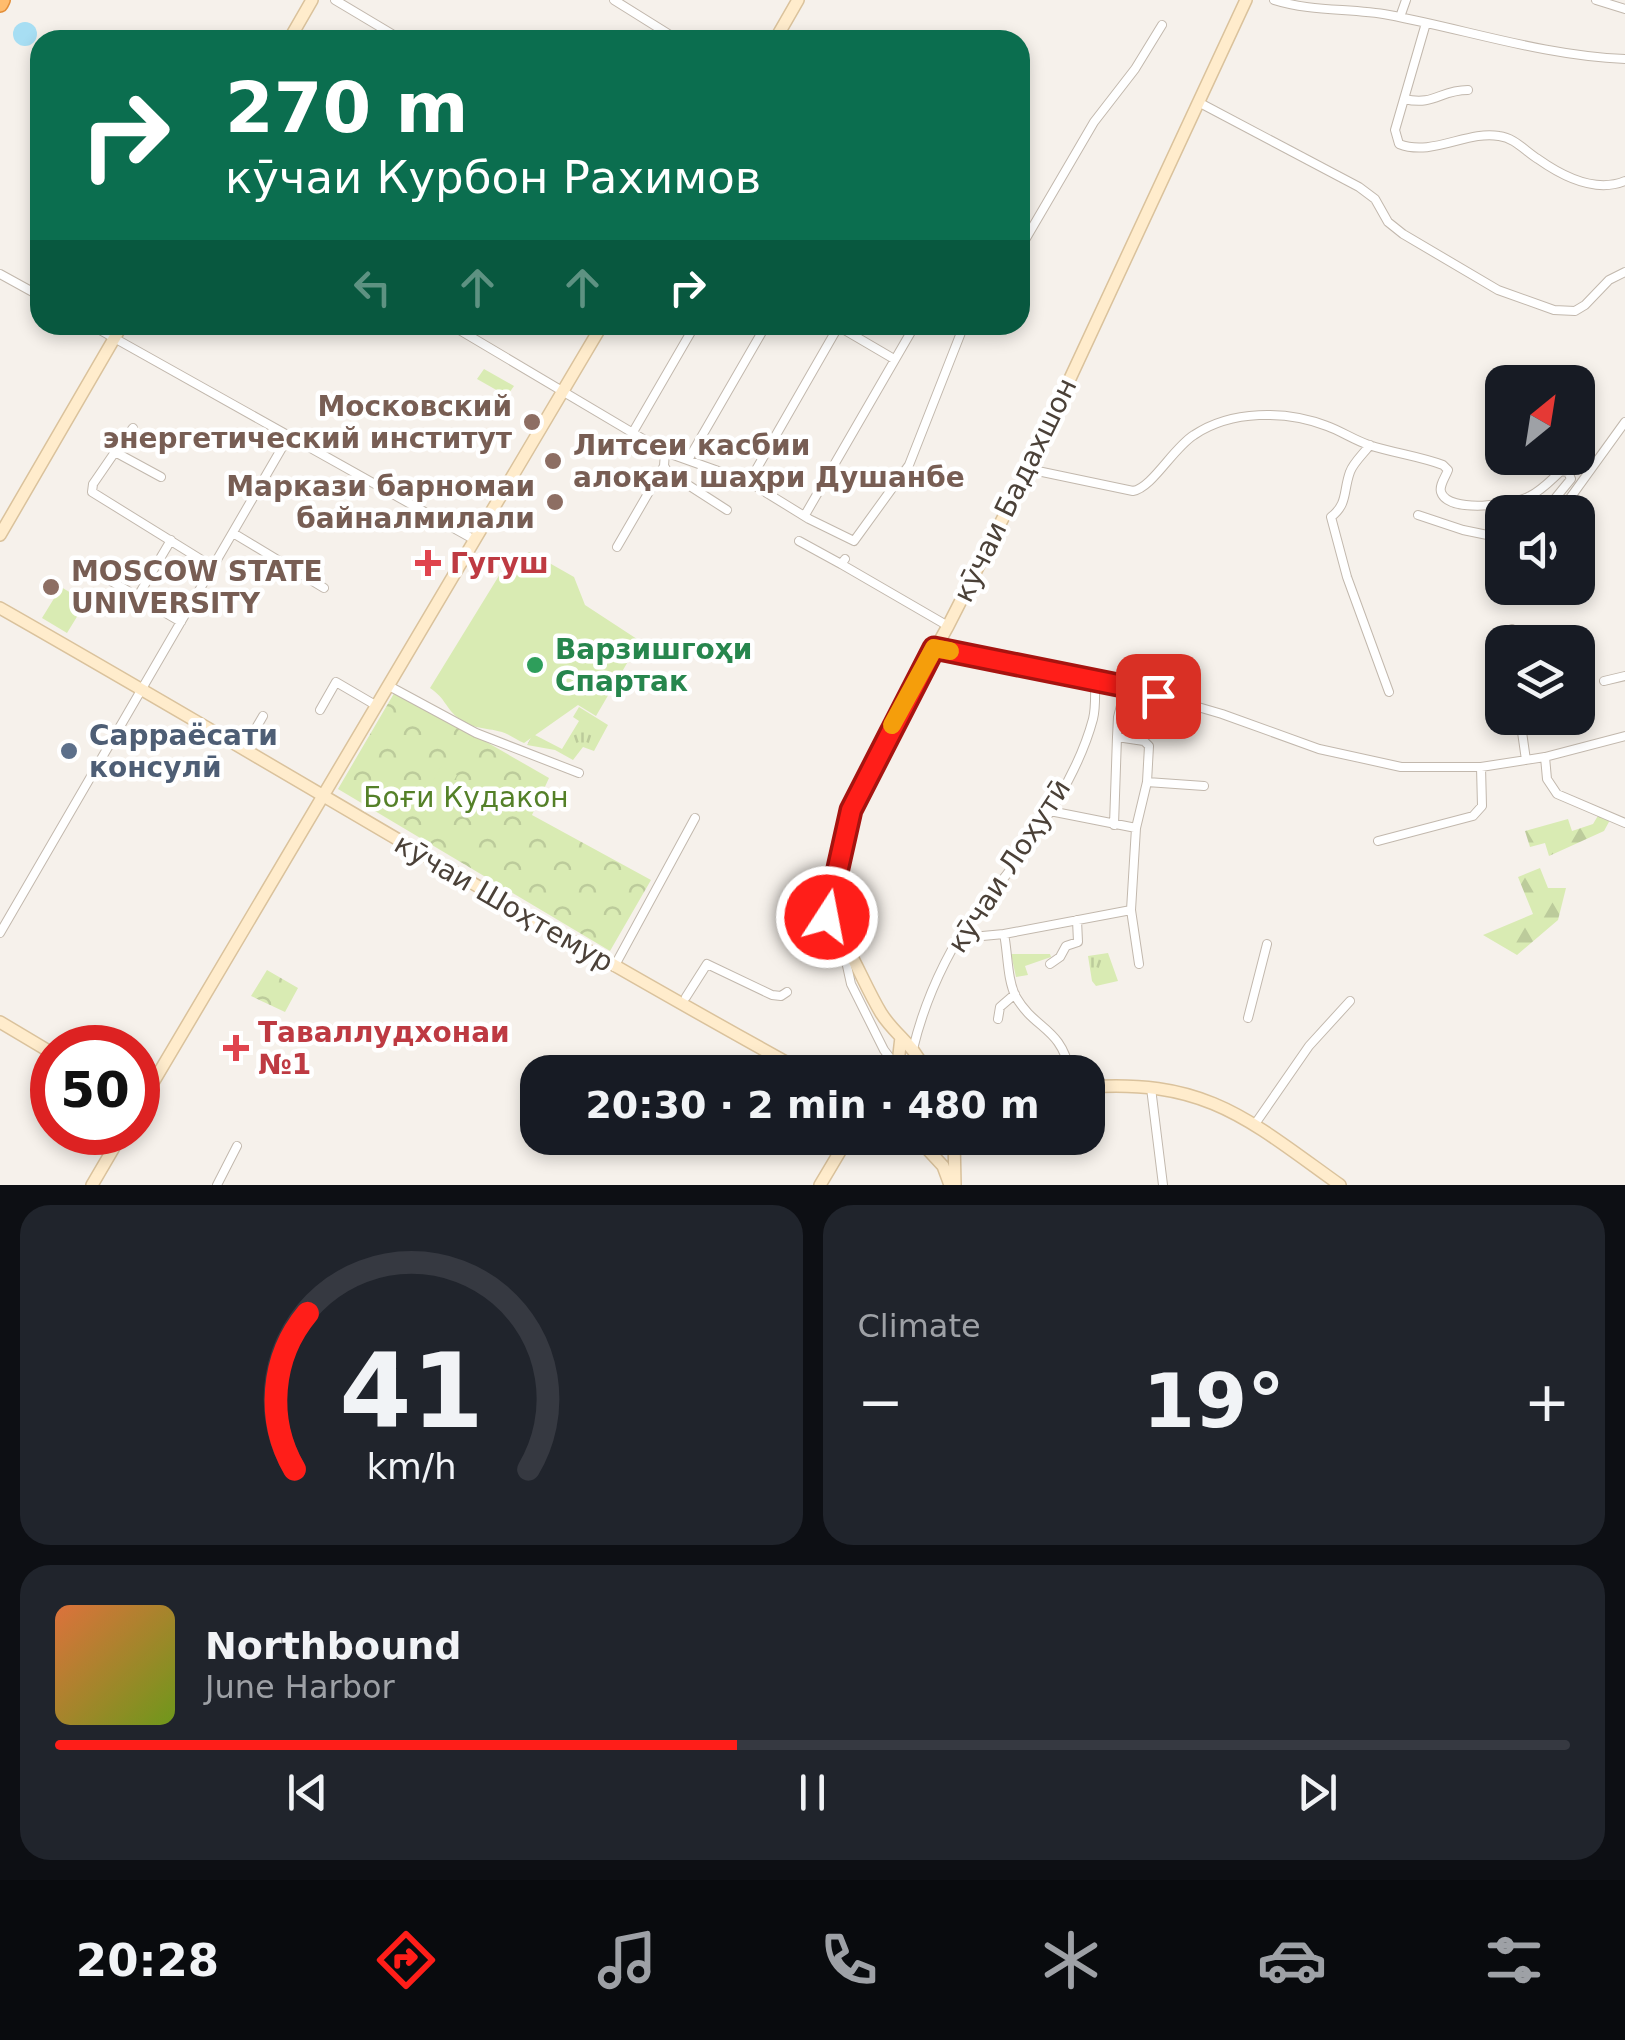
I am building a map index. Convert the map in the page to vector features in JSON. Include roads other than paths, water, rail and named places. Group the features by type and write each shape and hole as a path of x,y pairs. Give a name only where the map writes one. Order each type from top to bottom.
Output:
{"main road":[{"path":"295,30 312,0"},
{"path":"781,30 798,0"},
{"name":"кӯчаи Бадахшон","path":"918,1055 878,1006 845,940 827,917 851,810 1028,469 1246,0"},
{"path":"0,535 116,335"},
{"path":"160,1069 596,335"},
{"name":"кӯчаи Шоҳтемур","path":"0,608 245,747 614,967 773,1055"},
{"path":"0,1022 30,1039"},
{"path":"898,1034 899,1055"},
{"path":"1105,1087 1174,1090 1212,1101 1255,1124 1340,1185"},
{"path":"92,1185 110,1155"},
{"path":"820,1185 838,1155"},
{"path":"933,1155 953,1185"},
{"path":"953,1185 954,1155"}],"street":[{"path":"335,0 385,30"},
{"path":"614,0 662,30"},
{"path":"1274,0 1400,17 1582,57 1625,59"},
{"path":"1362,12 1370,0"},
{"path":"1400,17 1406,0"},
{"path":"1596,0 1625,9"},
{"path":"1426,23 1394,135 1399,144 1448,145 1501,136 1569,178 1606,185 1625,181"},
{"path":"1030,231 1094,122 1135,69 1162,25"},
{"path":"1404,99 1426,103 1453,90 1468,90"},
{"path":"1200,103 1359,187 1375,199 1392,227 1498,290 1566,312 1585,305 1602,286 1625,272"},
{"path":"0,274 30,290"},
{"path":"109,335 473,539"},
{"path":"469,335 666,452 749,482 854,541 908,465 960,335"},
{"path":"633,432 688,335"},
{"path":"688,460 760,335"},
{"path":"749,482 832,335"},
{"path":"853,335 894,359"},
{"path":"805,515 910,335"},
{"path":"1028,469 1133,492 1146,487 1164,461 1205,428 1225,419 1296,417 1370,445 1447,467 1441,493 1469,505 1485,506"},
{"path":"1572,495 1625,422"},
{"path":"133,428 92,484 92,492 213,567"},
{"path":"0,933 290,434"},
{"path":"1370,445 1350,471 1347,495 1330,517 1347,577 1389,692"},
{"path":"116,452 161,477"},
{"path":"617,547 664,466 666,452"},
{"path":"664,466 727,510"},
{"path":"1532,495 1562,472 1568,472 1571,479 1560,495"},
{"path":"1418,515 1485,535"},
{"path":"233,533 324,588"},
{"path":"138,596 172,540"},
{"path":"799,541 843,562 948,626"},
{"path":"99,574 181,622"},
{"path":"934,648 1126,686 1222,714 1319,749 1402,767 1481,767 1545,758 1625,736"},
{"path":"1604,681 1625,676"},
{"name":"кӯчаи Лоҳутӣ","path":"914,1049 922,1010 960,938 1050,811 1094,716 1095,681"},
{"path":"320,710 336,682 378,706"},
{"path":"390,686 476,733 578,774"},
{"path":"1114,825 1118,716 1126,686"},
{"path":"245,747 263,716"},
{"path":"1522,735 1526,760"},
{"path":"1117,737 1147,743 1130,910 1139,964"},
{"path":"1545,758 1547,779 1557,794 1625,823"},
{"path":"1378,840 1473,816 1482,806 1481,767"},
{"path":"1146,782 1204,786"},
{"path":"1050,811 1136,828"},
{"path":"614,967 695,818"},
{"path":"960,938 1004,934 1130,910"},
{"path":"1050,964 1066,946 1078,942 1077,920"},
{"path":"818,924 844,952 851,984 888,1055"},
{"path":"1004,934 1015,994 1060,1041 1067,1055"},
{"path":"1248,1018 1267,944"},
{"path":"686,997 707,964 772,995 787,992"},
{"path":"998,1019 1000,1007 1015,994"},
{"path":"1255,1124 1309,1046 1350,1001"},
{"path":"1152,1088 1163,1185"},
{"path":"217,1185 237,1146"}],"water":[{"path":"25,22 36,30 30,30 30,44 17,42 13,34 17,26"}],"place":[{"name":"Московский энергетический институт","path":"532,422"},
{"name":"Литсеи касбии алоқаи шаҳри Душанбе","path":"553,461"},
{"name":"Маркази барномаи байналмилали","path":"555,502"},
{"name":"Гугуш","path":"428,563"},
{"name":"MOSCOW STATE UNIVERSITY","path":"51,587"},
{"name":"Варзишгоҳи Спартак","path":"535,665"},
{"name":"Сарраёсати консулӣ","path":"69,751"},
{"name":"Таваллудхонаи №1","path":"236,1048"}],"park label":[{"name":"Боғи Кудакон","path":"466,797"}]}
